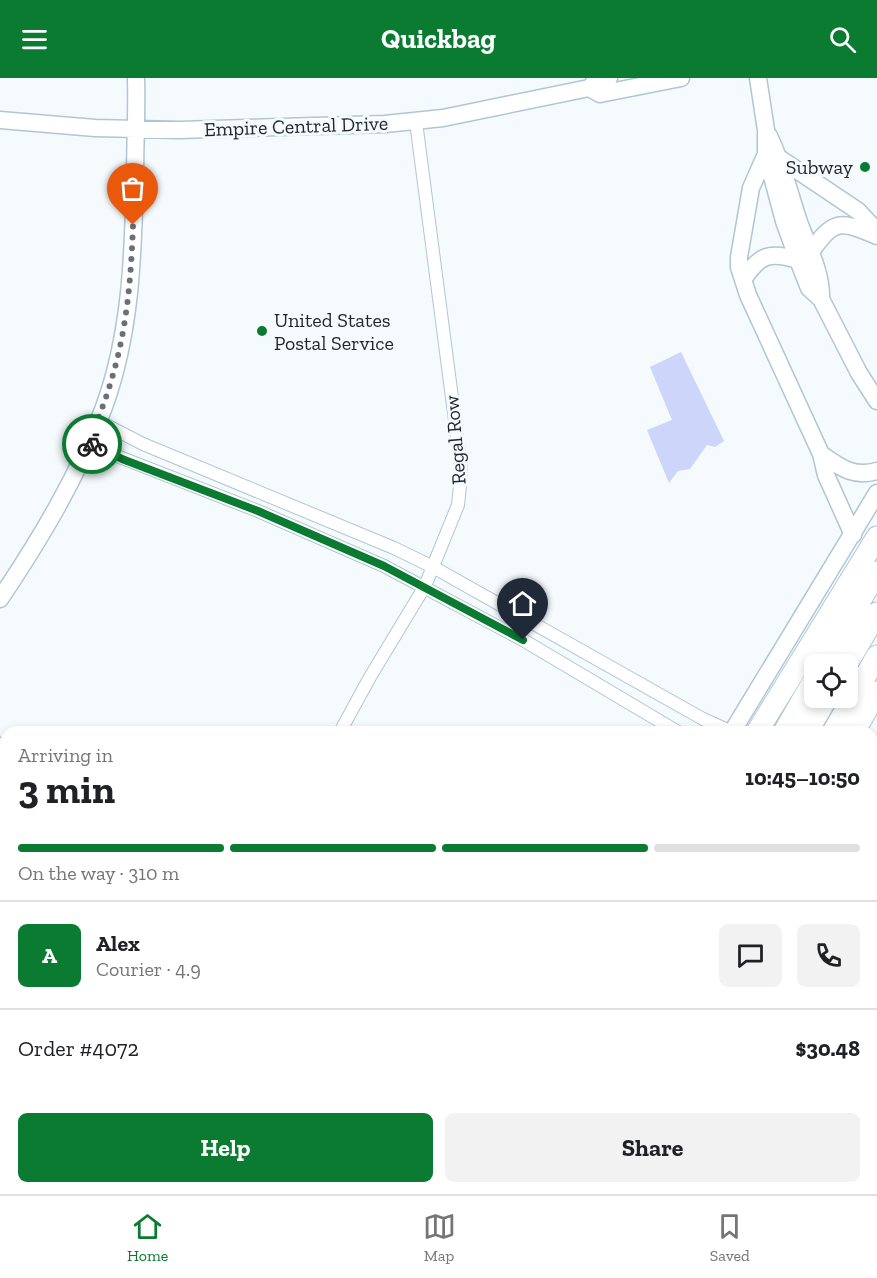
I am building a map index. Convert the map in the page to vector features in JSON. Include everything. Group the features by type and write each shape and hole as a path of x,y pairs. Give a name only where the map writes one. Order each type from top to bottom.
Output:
{"highway":[{"path":"761,726 877,537"},
{"path":"829,654 877,572"},
{"path":"853,654 877,613"},
{"path":"836,726 877,656"},
{"path":"857,726 877,692"},
{"path":"787,726 804,697"},
{"path":"811,726 821,708"}],"main road":[{"path":"0,599 62,500 77,471 115,372 127,317 132,261 136,78"},
{"name":"Empire Central Drive","path":"0,120 179,130 416,122 589,88 596,81 609,78"},
{"name":"Empire Central Drive","path":"589,88 600,94 681,78"},
{"path":"758,78 784,221 804,256 809,288 821,299 859,373 877,401"},
{"path":"773,156 858,211 877,233"},
{"path":"773,156 751,188 739,267 821,454 826,475 853,535"},
{"path":"804,256 832,227 842,224 877,233"},
{"path":"743,280 753,264 761,258 771,255 804,256"},
{"path":"821,454 845,471 857,474 877,471"},
{"path":"736,726 877,492"}],"street":[{"name":"Regal Row","path":"343,726 425,586 454,517 460,492 461,476 416,122"},
{"path":"98,421 143,444 328,520 433,567 719,726"},
{"path":"88,443 122,459 209,491 320,538 425,586 523,640 668,726"},
{"path":"320,538 328,520"}],"shaded area":[{"path":"681,352 724,441 715,447 707,445 690,469 678,471 669,483 647,430 672,420 650,367"}],"way so far":[{"path":"92,444 88,443 104,407 115,372 127,317 133,225"}],"place":[{"name":"Subway","path":"865,167"},
{"name":"United States Postal Service","path":"262,331"}],"route":[{"path":"92,444 122,459 258,511 384,566 523,640"}]}
